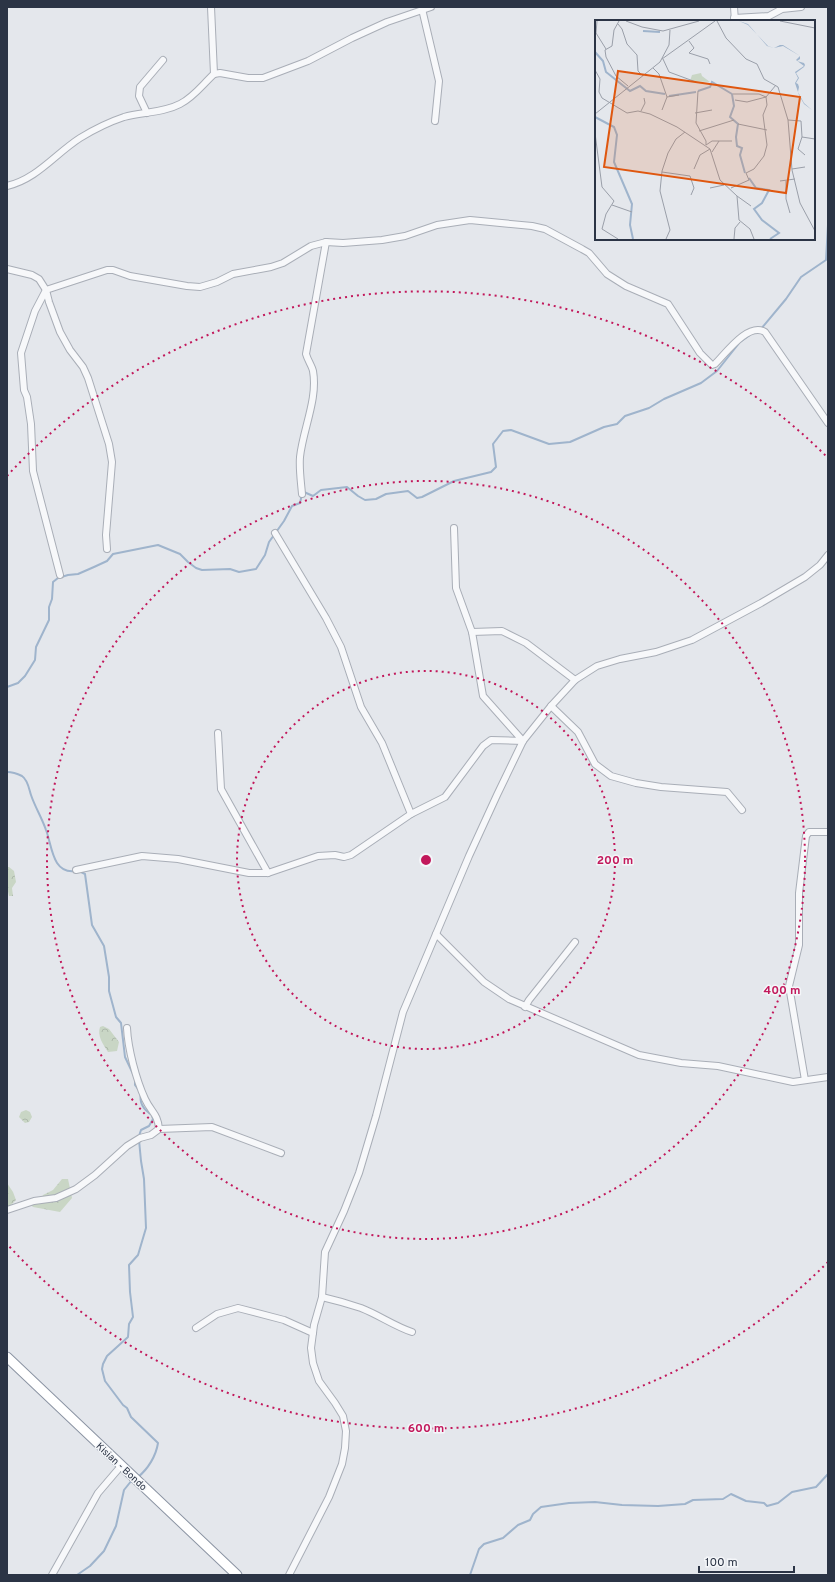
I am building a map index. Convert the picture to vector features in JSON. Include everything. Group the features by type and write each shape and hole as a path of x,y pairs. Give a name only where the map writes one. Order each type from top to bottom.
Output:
{"highway":[{"name":"Kisian - Bondo","path":"7,1358 238,1575"}],"street":[{"path":"211,7 214,74"},
{"path":"7,186 34,175 79,139 124,117 147,113 181,103 197,92 214,74 220,73 248,78 263,78 308,61 352,38 430,7"},
{"path":"734,7 734,20 768,16 782,9 801,7"},
{"path":"422,9 439,81 435,121"},
{"path":"147,113 139,96 140,87 162,60"},
{"path":"60,575 33,471 31,424 27,396 24,390 21,353 35,311 46,290 84,277 113,270 130,276 200,287 239,273 271,267 283,263 311,246 326,242 343,243 382,240 405,236 437,225 470,220 532,226 545,229 589,254 607,274 626,286 668,304 700,353 712,365 715,364 741,337 756,329 761,329 765,332 828,423"},
{"path":"302,494 300,458 314,388 313,371 306,354 326,242"},
{"path":"7,269 37,277 46,290 60,332 70,350 83,367 88,378 109,444 112,462 106,536 107,549"},
{"path":"454,528 456,588 472,632 483,696 524,741"},
{"path":"275,533 342,647 361,707 382,743 411,814"},
{"path":"289,1575 329,1497 342,1464 345,1448 346,1431 343,1416 319,1381 313,1363 311,1348 322,1296 325,1252 344,1211 359,1173 376,1116 403,1012 496,795 524,741 550,706 575,680 597,666 620,659 656,652 692,640 761,603 805,577 820,565 828,555"},
{"path":"472,632 502,631 526,643 575,680"},
{"path":"550,706 578,732 595,764 611,776 636,783 661,787 727,792 742,810"},
{"path":"218,733 221,789 268,873"},
{"path":"76,870 142,856 178,859 248,873 268,873 318,856 335,855 344,857 351,855 411,814 445,797 483,746 490,740 524,741"},
{"path":"805,1080 789,986 799,945 799,893 806,836 809,832 828,832"},
{"path":"436,934 484,982 509,998 638,1054 681,1063 718,1066 793,1082 828,1077"},
{"path":"525,1006 575,942"},
{"path":"127,1028 127,1042 138,1080 146,1100 158,1119 159,1129"},
{"path":"7,1210 34,1201 56,1198 76,1189 95,1175 127,1146 159,1129 212,1127 281,1153"},
{"path":"322,1296 361,1308 388,1320 397,1327 412,1332"},
{"path":"196,1328 217,1314 238,1308 284,1320 313,1333"},
{"path":"52,1575 98,1493 121,1466"}],"green space":[{"path":"7,867 14,871 16,882 12,888 13,896 9,896 7,887"},
{"path":"103,1026 109,1029 119,1042 117,1051 108,1052 102,1043 99,1030 100,1027"},
{"path":"26,1110 30,1112 32,1117 29,1122 25,1123 19,1117 21,1112"},
{"path":"62,1179 68,1179 72,1198 60,1212 33,1207 31,1205 39,1203 43,1195 53,1190"},
{"path":"7,1183 16,1200 7,1209"}],"waterway":[{"path":"761,329 786,299 801,277 826,260 828,225"},
{"path":"7,687 18,683 25,676 35,660 36,647 49,620 49,607 52,599 53,582 58,578 78,574 107,561 113,554 158,545 180,554 196,568 202,570 230,569 239,572 256,569 265,555 269,542 284,521 292,506 300,503 304,492 313,496 321,490 347,487 365,500 376,499 386,494 408,491 417,498 422,497 454,481 491,472 496,467 493,444 503,431 511,430 549,444 570,442 604,427 617,424 625,416 649,408 664,399 701,383 717,371 740,342 750,335"},
{"path":"7,772 20,775 26,780 57,863 67,871 75,871"},
{"path":"81,872 85,874 92,925 104,946 109,977 109,991 116,1017 121,1023 125,1057 134,1076"},
{"path":"135,1080 135,1085 138,1089"},
{"path":"139,1136 141,1130 149,1126 153,1119 152,1115 143,1106 141,1094"},
{"path":"138,1477 151,1462 158,1443 131,1417 127,1408 123,1405 105,1381 102,1369 107,1356 128,1337 129,1324 133,1317 129,1265 138,1255 146,1228 144,1179 139,1140"},
{"path":"470,1575 479,1549 484,1544 503,1538 518,1525 530,1520 533,1514 541,1507 569,1503 595,1502 622,1505 658,1506 685,1504 693,1500 723,1499 731,1494 746,1501 764,1503 767,1506 778,1503 792,1492 816,1487 828,1474"},
{"path":"77,1575 90,1566 104,1551 116,1526 124,1490 132,1480"}]}
